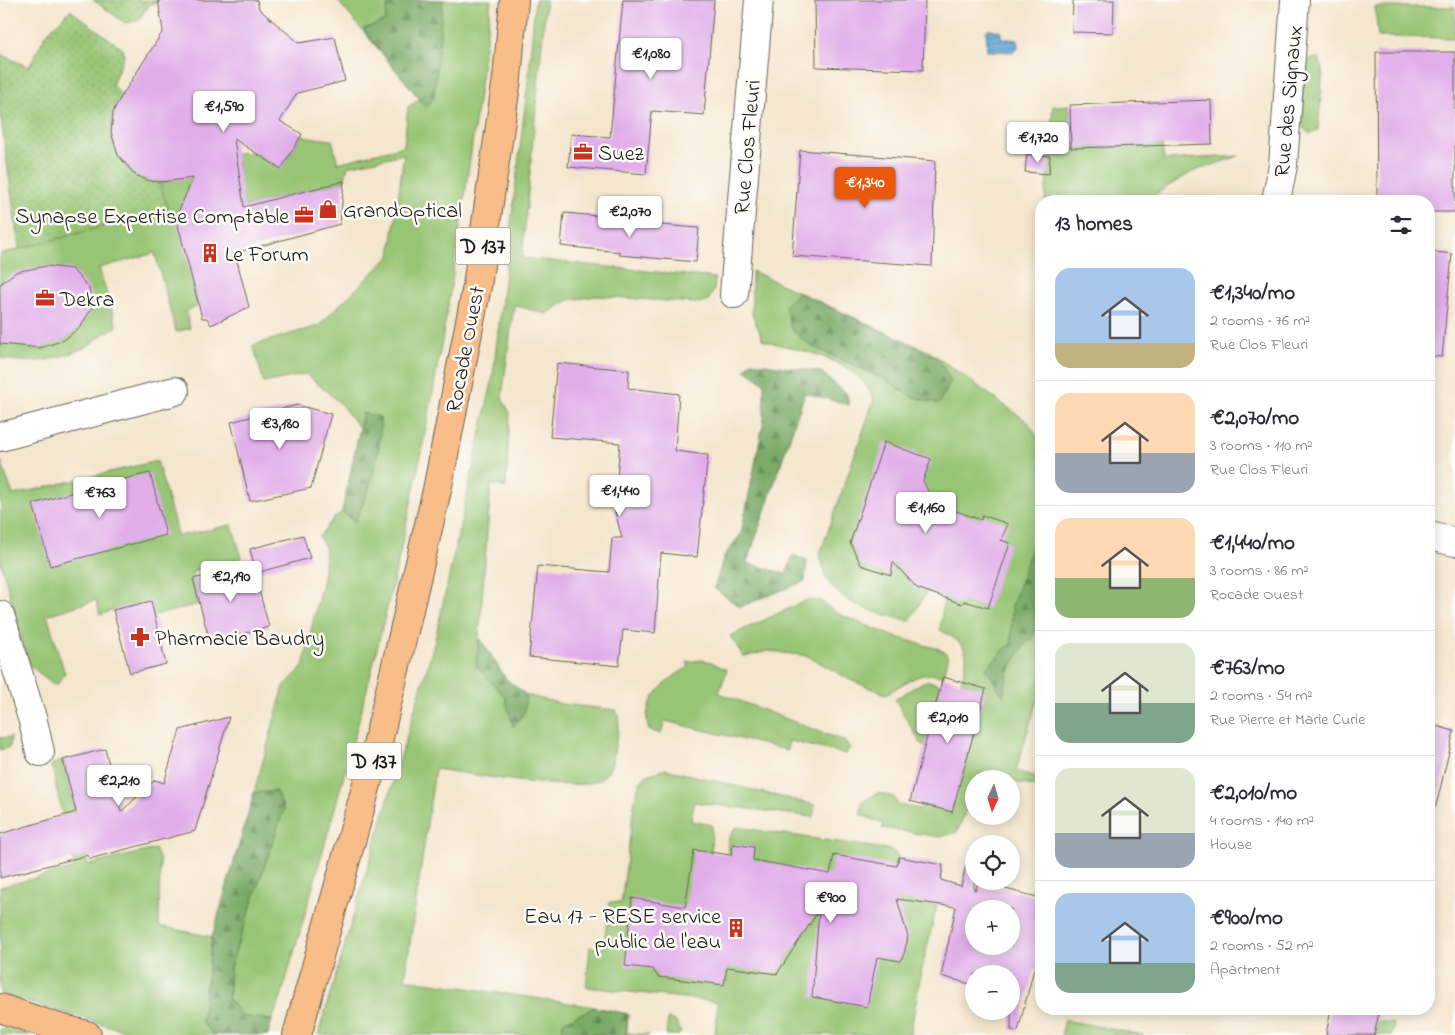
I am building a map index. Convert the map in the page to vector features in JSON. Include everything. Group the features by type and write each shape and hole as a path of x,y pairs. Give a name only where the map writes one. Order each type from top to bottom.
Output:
{"main road":[{"name":"Rocade Ouest","path":"298,1032 374,759 437,490 477,286 507,78 514,0"},
{"path":"1,1008 87,1035"}],"street":[{"name":"Rue Clos Fleuri","path":"734,294 759,0"},
{"name":"Rue des Signaux","path":"1277,195 1284,165 1295,0"},
{"path":"0,437 175,391"},
{"path":"1435,537 1455,542"},
{"path":"0,615 33,721 40,752"}],"green space":[{"path":"93,0 158,0 159,2 149,5 138,21 125,23"},
{"path":"337,0 491,0 453,276 416,480 388,605 359,719 280,1001 272,1020 241,1016 228,1000 230,968 276,791 254,793 284,686 303,667 324,573 325,547 319,537 333,519 342,512 360,429 339,402 306,374 264,383 253,345 318,326 390,256 404,154 348,166 344,181 236,209 180,209 198,306 186,311 190,328 176,332 155,253 99,268 117,327 84,348 64,356 32,361 0,358 0,254 167,209 160,182 239,172 236,153 255,152 281,169 302,134 307,137 332,140 338,163 404,146 408,107 420,99"},
{"path":"392,0 443,0 434,98 426,107 363,29 385,21 388,2"},
{"path":"535,0 546,0 522,258 715,278 714,290 707,302 695,303 597,296 569,300 546,314 514,305 502,398 510,413 506,487 491,484 479,637 506,679 526,695 562,704 616,710 619,719 618,732 614,756 609,770 599,780 586,784 545,784 435,769 405,979 595,1007 628,1014 627,1033 649,1035 318,1035 434,644 492,382 529,73"},
{"path":"1375,7 1455,7 1455,38 1378,37"},
{"path":"70,10 123,49 124,55 112,85 123,96 115,109 112,136 116,150 134,172 146,179 160,182 168,209 19,249 0,112 0,54 29,67 46,34"},
{"path":"1319,58 1323,69 1318,130 1309,134 1300,124 1303,74 1310,59"},
{"path":"1070,105 1071,148 1162,145 1164,160 1239,156 1192,172 1154,195 1046,195 1053,106"},
{"path":"752,271 930,352 1028,422 1035,433 1035,707 1016,770 965,770 965,813 957,832 941,837 882,828 883,823 861,815 862,802 878,793 894,797 898,805 920,809 986,689 961,682 966,662 964,650 956,640 940,630 944,597 927,591 910,621 876,612 854,603 835,590 826,578 820,554 874,400 866,386 855,374 842,365 827,358 763,340 752,314"},
{"path":"798,292 938,358 951,381 939,404 910,396 886,380 811,346 791,329 785,305"},
{"path":"751,362 821,372 847,394 849,405 805,393 747,563 786,574 793,555 807,561 805,581 740,607 714,588 724,556 741,534 764,419 764,383 745,370"},
{"path":"363,413 380,417 380,431 374,471 366,497 355,522 342,512"},
{"path":"1,461 13,495 157,461 178,536 232,525 242,558 192,572 199,604 155,615 113,610 100,615 96,600 47,615 65,674 56,686 29,665 0,560"},
{"path":"1035,538 1035,631 1033,639 1027,641 1009,671 1003,696 986,668 1011,643 1012,606"},
{"path":"807,600 821,601 836,613 895,637 939,649 946,653 948,659 943,677 928,674 913,678 886,694 850,680 808,656 768,651 744,657 730,636"},
{"path":"479,637 506,679 526,695 524,713 513,726 505,697 476,666"},
{"path":"702,660 727,670 719,693 844,741 850,748 845,754 789,741 787,750 665,721 661,734 649,730 648,710 657,692 664,684 689,667 687,662"},
{"path":"929,681 941,685 925,746 920,743 895,699 923,682"},
{"path":"11,737 10,747 0,750 0,738"},
{"path":"63,760 88,865 155,849 160,860 159,926 212,937 202,1023 214,1035 140,1035 0,994 0,887 75,868 51,765"},
{"path":"665,769 815,805 813,817 694,802 691,821 712,825 711,856 727,859 729,837 736,827 892,850 899,857 937,905 921,973 910,1035 715,1035 718,1002 586,987 590,947 603,949 610,902 621,903 634,805 639,784 647,775"},
{"path":"1020,772 1035,776 1035,787 1020,783"},
{"path":"276,791 284,809 230,968 228,999 242,1016 272,1020 268,1035 214,1035 202,1023 212,937 254,793"},
{"path":"595,1007 628,1014 626,1035 562,1035 563,1022"},
{"path":"668,1018 676,1022 681,1033 679,1035 666,1035"},
{"path":"1065,1020 1143,1035 1061,1035"},
{"path":"1377,1021 1394,1024 1391,1035 1374,1035"},
{"path":"0,1028 31,1035 0,1035"}],"water":[{"path":"988,29 1000,31 1002,38 1018,40 1018,49 1014,52 987,51 986,31"}],"building":[{"path":"158,0 257,0 259,9 299,43 335,37 345,81 297,93 280,121 302,134 281,169 234,139 244,207 344,181 340,224 235,253 249,307 211,325 207,318 202,318 176,217 193,178 160,182 150,181 135,175 118,155 111,132 116,105 163,31"},
{"path":"623,0 714,0 704,115 652,111 646,174 568,167 571,134 610,137"},
{"path":"815,0 925,0 923,70 816,67"},
{"path":"1073,0 1114,0 1113,33 1072,32"},
{"path":"1376,52 1455,52 1455,212 1435,212 1435,195 1377,195"},
{"path":"1211,100 1212,144 1071,148 1070,105"},
{"path":"800,150 935,161 932,266 792,256"},
{"path":"1027,154 1050,156 1049,174 1025,172"},
{"path":"564,213 622,218 622,222 699,228 696,262 619,255 620,252 561,246"},
{"path":"1435,252 1452,254 1442,357 1435,356"},
{"name":"Dekra","path":"46,266 72,269 89,288 92,308 81,326 64,340 40,348 0,344 0,284 16,272"},
{"path":"557,363 629,370 628,388 679,394 675,451 708,455 697,557 661,553 655,633 623,630 619,666 529,657 538,566 609,572 612,538 622,538 615,512 624,479 617,478 620,443 550,437"},
{"path":"297,405 331,414 311,488 250,501 231,422"},
{"path":"884,442 931,459 923,481 934,503 981,520 982,515 1008,524 1001,540 1010,543 988,608 964,601 962,604 917,588 893,562 891,575 861,565 850,543"},
{"path":"150,473 166,535 50,566 33,504 98,485"},
{"path":"303,535 310,558 256,573 250,549"},
{"path":"252,564 269,627 210,642 193,579"},
{"name":"Pharmacie Baudry","path":"151,601 166,664 130,673 113,610"},
{"path":"943,677 986,689 952,812 910,801"},
{"path":"229,717 195,831 89,859 88,855 0,878 0,834 76,812 63,760 105,749 121,812 155,780 164,783 180,730"},
{"path":"1435,726 1454,731 1435,806"},
{"name":"Eau 17 - RESE service public de l'eau","path":"733,844 754,847 753,860 830,874 834,855 897,866 899,857 943,865 941,880 961,886 965,869 965,890 1010,890 1035,896 1035,969 1018,1031 1011,1030 1011,1020 1020,1020 1020,965 965,965 965,983 941,976 956,907 897,899 908,937 904,954 900,961 877,957 867,1007 812,997 819,910 777,974 727,967 724,985 658,977 653,969 625,966 632,898 685,907 694,850 731,855"},
{"path":"1330,1015 1379,1015 1374,1035 1326,1035"}],"place":[{"name":"Suez","path":"583,152"},
{"name":"GrandOptical","path":"328,209"},
{"name":"Synapse Expertise Comptable","path":"304,215"},
{"name":"Le Forum","path":"210,253"},
{"name":"Dekra","path":"45,298"},
{"name":"Pharmacie Baudry","path":"140,637"},
{"name":"Eau 17 - RESE service public de l'eau","path":"736,928"}]}
